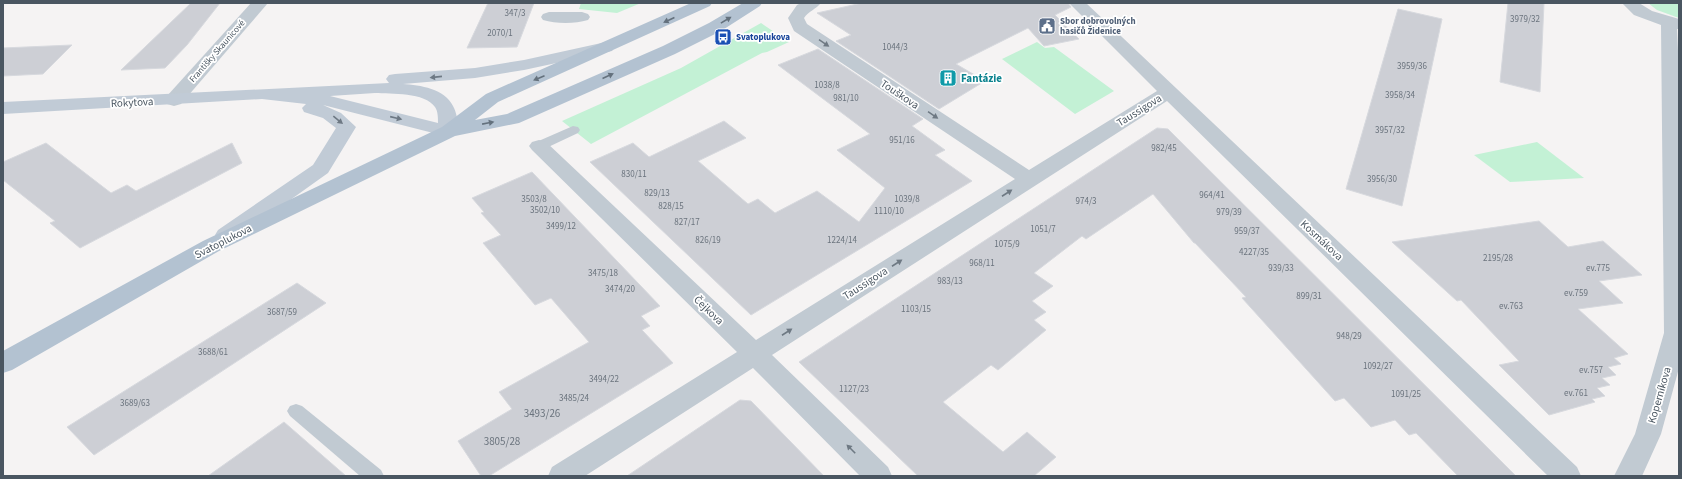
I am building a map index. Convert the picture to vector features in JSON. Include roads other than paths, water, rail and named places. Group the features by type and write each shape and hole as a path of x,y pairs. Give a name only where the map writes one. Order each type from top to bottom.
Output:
{"main road":[{"name":"Svatoplukova","path":"3,363 211,246 449,131 492,98 704,3"},
{"name":"Svatoplukova","path":"449,131 512,118 669,50 715,26 754,3"},
{"path":"262,94 296,84 427,78 475,73 524,65 613,45"},
{"path":"383,88 413,89 434,98 444,106 449,131 325,100 262,94 383,88"},
{"name":"Rokytova","path":"3,108 174,100 262,94"},
{"path":"211,246 321,169 346,127 335,116 321,110 288,105 262,94"}],"street":[{"name":"Františky Skaunicové","path":"174,100 260,3"},
{"name":"Touškova","path":"813,3 803,8 796,18 800,27 1028,179"},
{"name":"Kosmákova","path":"1077,3 1567,476"},
{"name":"Koperníkova","path":"1628,476 1648,434 1676,333 1674,23 1654,18 1629,4"},
{"path":"542,32 551,10 582,17"},
{"name":"Taussigova","path":"562,476 1028,179 1168,92"},
{"name":"Čejkova","path":"539,146 754,353 878,476"}],"lane":[{"path":"539,146 573,130"},
{"path":"296,411 374,476"}],"place":[{"name":"Sbor dobrovolných hasičů Židenice","path":"1047,26"},
{"name":"Svatoplukova","path":"723,37"},
{"name":"Fantázie","path":"948,78"}]}
